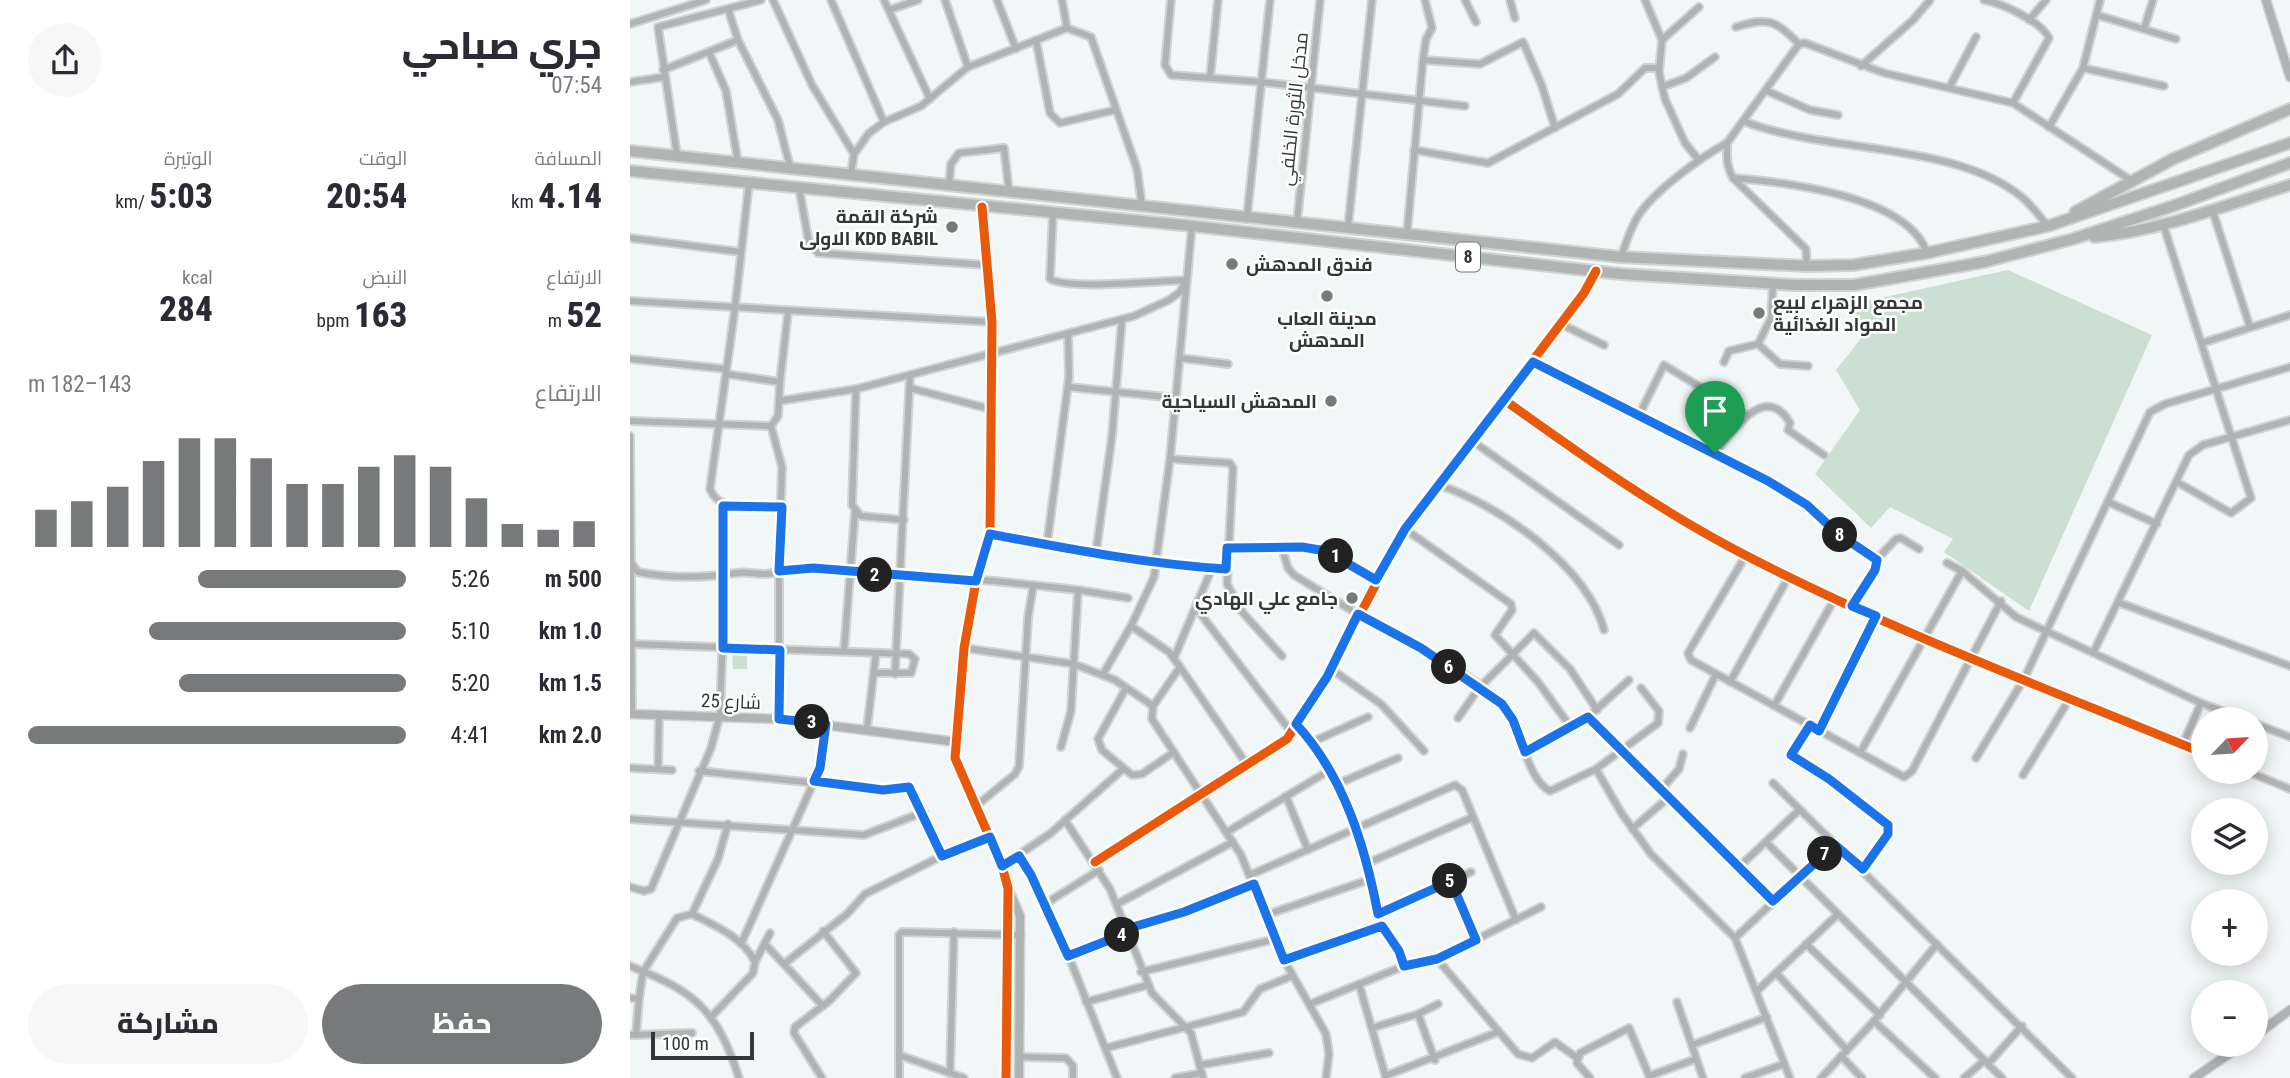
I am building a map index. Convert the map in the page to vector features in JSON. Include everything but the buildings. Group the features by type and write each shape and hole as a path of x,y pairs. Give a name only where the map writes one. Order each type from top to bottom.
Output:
{"highway":[{"path":"2048,226 2173,159 2290,109"},
{"name":"8","path":"630,151 1621,257 1807,266 1853,265 1927,253 2048,226 2289,143"},
{"name":"8","path":"630,171 1192,226 1596,271 1773,285 1854,285 1950,270 2073,239 2290,163"},
{"path":"828,191 836,184 830,172"},
{"path":"869,195 863,184 872,177"},
{"path":"2073,239 2127,234 2290,185"},
{"path":"1853,265 1845,273 1847,281 1854,285"},
{"path":"1807,266 1813,275 1808,285"}],"street":[{"path":"630,24 681,3 706,0"},
{"path":"677,155 658,27 761,0"},
{"path":"773,0 812,85 854,154"},
{"path":"831,0 884,122"},
{"path":"884,0 930,99"},
{"path":"889,10 918,0"},
{"path":"945,0 968,67"},
{"path":"997,0 1016,48"},
{"path":"1062,0 1067,28"},
{"path":"1171,0 1166,71 1171,75 1312,87 1465,106"},
{"path":"1210,78 1218,0"},
{"path":"1247,217 1270,0"},
{"name":"مدخل الثورة الخلفي","path":"1297,222 1320,0"},
{"path":"1348,227 1371,0"},
{"path":"1406,233 1423,60 1426,39 1433,24 1425,0"},
{"path":"1465,0 1475,22"},
{"path":"1510,0 1515,18"},
{"path":"1645,0 1662,40 1659,68 1662,87 1685,144 1698,159"},
{"path":"1861,66 1913,20 1930,0"},
{"path":"1984,0 2003,4 2048,34 2049,42 2012,103"},
{"path":"2029,20 2046,0"},
{"path":"2049,127 2083,68 2100,0"},
{"path":"2144,29 2152,0"},
{"path":"2266,0 2290,77"},
{"path":"1662,40 1699,7"},
{"path":"728,9 738,40 778,120 790,167"},
{"path":"2097,15 2176,39"},
{"path":"1736,27 1758,20 1769,21 1780,25 1799,44"},
{"path":"851,174 854,154 862,140 884,122 930,99 968,67 1067,28 1091,37 1138,169 1142,206"},
{"path":"1949,88 1976,37"},
{"path":"630,82 664,73 738,40"},
{"path":"1036,40 1050,113 1054,119 1060,124 1115,110"},
{"path":"1423,60 1480,64 1523,42 1542,86 1555,128"},
{"path":"1621,257 1630,232 1645,208 1698,159 1727,144 1799,44 1805,43 1861,66 2012,103 2132,181"},
{"path":"709,52 726,91 738,162"},
{"path":"1662,87 1686,78 1715,57"},
{"path":"1414,150 1488,163 1618,94 1644,68 1659,68"},
{"path":"2083,68 2164,86"},
{"path":"1767,91 1810,110 1838,115"},
{"path":"1743,121 1805,140 1946,162 1992,178 2023,198 2048,226"},
{"path":"1727,144 1728,169 1733,178 1800,240 1807,249 1807,266"},
{"path":"949,185 951,164 959,153 1004,148 1009,191"},
{"path":"1733,178 1777,181 1836,193 1889,214 1913,228 1922,237 1927,253"},
{"path":"748,183 735,308 710,489 714,499 723,506 782,507"},
{"path":"799,188 809,243 818,253 987,265"},
{"path":"982,207 992,322 990,534 976,581 964,648 955,758 1002,866 1020,916 1019,1075 1006,1075 1008,888"},
{"path":"2212,209 2250,327"},
{"path":"1053,214 1048,274 1055,281 1114,285 1128,281 1186,280"},
{"path":"2163,224 2251,498 2231,513 2177,482"},
{"path":"1103,674 1131,626 1154,576 1181,358 1192,226"},
{"path":"630,238 741,252"},
{"path":"1095,862 1287,739 1331,669 1405,529 1533,362 1596,271"},
{"path":"779,401 856,388 1122,319 1169,300 1180,292 1186,280"},
{"path":"1724,362 1729,351 1758,344 1771,318 1773,285"},
{"path":"630,301 992,322"},
{"path":"779,719 782,467 771,426 778,415 788,312"},
{"path":"2202,342 2290,315"},
{"path":"1096,552 1122,319"},
{"path":"1561,324 1604,345"},
{"path":"1047,544 1068,387 1068,334"},
{"path":"1758,344 1780,364 1808,366"},
{"path":"1181,358 1228,364"},
{"path":"630,359 780,382"},
{"path":"1533,362 1715,453 1807,505 1837,533 1877,560"},
{"path":"1639,415 1664,365 1746,415"},
{"path":"1976,758 2024,679 2150,412 2155,407 2290,367"},
{"path":"895,674 910,375"},
{"path":"1068,387 1176,398"},
{"path":"844,651 855,512 852,505 856,388"},
{"path":"910,388 990,409"},
{"path":"1503,399 1642,495 1746,555 1852,606 2191,748"},
{"path":"1715,453 1746,415 1757,408 1777,411 1790,423 1788,430 1824,455"},
{"path":"2093,653 2195,449 2290,420"},
{"path":"630,421 771,426"},
{"path":"630,436 631,714"},
{"path":"1472,440 1619,545"},
{"path":"1170,459 1230,464 1233,468 1227,584 1243,613 1282,656"},
{"path":"1439,485 1479,502 1550,550 1582,589 1604,630"},
{"path":"2108,502 2157,524"},
{"path":"630,887 644,891 651,889 711,748 720,715 725,577 723,506"},
{"path":"855,512 904,520"},
{"path":"1405,529 1511,604 1512,610 1495,635 1538,682 1570,726"},
{"path":"990,534 1155,564 1226,569"},
{"path":"1852,606 1875,570 1877,560 1896,539 1901,538 1919,548"},
{"path":"1227,548 1326,551 1376,580"},
{"path":"1282,548 1288,568 1294,575 1421,648 1502,704 1510,715 1543,788 1549,791 1596,769 1658,723 1661,716 1641,688"},
{"path":"1746,555 1688,653 1691,660 1904,777 1908,775 2001,601"},
{"path":"630,561 638,572 656,576 725,577 737,572 813,568 1078,590 1128,598"},
{"path":"1947,563 1962,570 2001,601 2016,617 2211,707"},
{"path":"1174,658 1213,568"},
{"path":"1860,753 1962,570"},
{"path":"1730,682 1788,576"},
{"path":"976,806 1016,774 1019,766 1033,587"},
{"path":"1061,747 1071,711 1078,590"},
{"path":"1774,706 1835,598"},
{"path":"2120,603 2290,666"},
{"path":"1196,608 1291,733"},
{"path":"1819,731 1876,616"},
{"path":"1131,626 1174,658 1248,766"},
{"path":"1458,718 1479,688 1530,635 1538,634 1570,669 1597,710"},
{"path":"631,641 723,648 913,656 915,668 911,673 874,673"},
{"path":"964,648 1074,664 1103,674 1153,706"},
{"path":"867,729 876,653"},
{"path":"1180,667 1153,706 1152,719 1227,832 1250,875 1284,960 1326,1034 1326,1078"},
{"path":"1331,669 1381,704 1424,751"},
{"path":"1690,728 1716,674"},
{"path":"1525,752 1588,717 1629,680"},
{"path":"1126,688 1098,739 1102,750 1132,775 1142,774 1174,752"},
{"path":"2023,775 2070,698"},
{"path":"2183,744 2201,703"},
{"name":"شارع 25","path":"631,714 779,719 956,742"},
{"path":"657,769 659,715"},
{"path":"1312,742 1368,717"},
{"path":"1588,717 1773,901"},
{"path":"741,944 820,768 826,724"},
{"path":"1296,724 1312,742 1337,784 1368,863 1382,926 1399,951 1404,966"},
{"path":"1810,725 1791,755 1861,803 1889,829 1863,869"},
{"path":"2268,729 2290,737"},
{"path":"1660,791 1679,769 1683,754"},
{"path":"1337,784 1398,758"},
{"path":"630,768 672,770"},
{"path":"1002,866 1065,820 1123,769"},
{"path":"1596,769 1632,829 1651,854 1735,938 1790,1078"},
{"path":"1227,832 1330,770"},
{"path":"699,771 883,790 909,787 924,813 942,856"},
{"path":"2268,780 2290,789"},
{"path":"1773,783 2072,1078"},
{"path":"1250,875 1455,785 1460,786 1516,920"},
{"path":"1286,796 1308,850"},
{"path":"1632,829 1668,798"},
{"path":"1739,867 1799,810"},
{"path":"630,819 792,828 835,834 874,834 924,813"},
{"path":"1368,863 1473,817"},
{"path":"1065,820 1095,862 1117,904 1148,985 1160,1004 1186,1027 1202,1076 1175,1078"},
{"path":"692,914 718,859 728,824"},
{"path":"784,964 847,914 865,894 942,856 990,837"},
{"path":"1117,904 1233,842"},
{"path":"1766,842 2002,1078"},
{"path":"1735,938 1835,845"},
{"path":"1019,856 1045,904 1068,956 1116,1078"},
{"path":"1045,904 1099,870"},
{"path":"1378,914 1471,872"},
{"path":"1266,915 1371,879"},
{"path":"1451,881 1476,940"},
{"path":"1068,956 1254,884"},
{"path":"1310,1004 1404,966 1437,959 1541,907"},
{"path":"692,1033 633,1035 643,972 677,918 692,914 720,928 741,944 755,962"},
{"path":"1757,991 1837,915"},
{"path":"1284,960 1382,926"},
{"path":"899,1078 900,935 908,930 1021,935"},
{"path":"822,1078 794,1032 795,1027 823,1006 856,973 823,931"},
{"path":"950,1073 954,932"},
{"path":"712,1016 753,973 755,962 770,933"},
{"path":"1141,972 1275,939"},
{"path":"765,944 823,1006"},
{"path":"1806,944 1880,1015"},
{"path":"1821,1078 1880,1015 1937,944"},
{"path":"1437,959 1511,1048 1532,1058 1555,1042 1577,1058 1577,1063 1590,1078"},
{"path":"630,966 679,988 712,1016 739,1078"},
{"path":"1776,973 1847,1050"},
{"path":"1106,1048 1243,1012 1260,989 1292,976"},
{"path":"1359,984 1385,1077 1435,1060 1498,1032"},
{"path":"1086,1002 1148,985"},
{"path":"630,998 639,999"},
{"path":"1677,1002 1703,1078"},
{"path":"1372,1028 1418,1014 1438,1004"},
{"path":"2268,1026 2290,1010"},
{"path":"1418,1014 1435,1060"},
{"path":"1692,1045 1767,1017"},
{"path":"1874,1021 1934,1078"},
{"path":"1964,1078 1987,1062 2022,1026"},
{"path":"1577,1058 1629,1028 1650,1077 1696,1059"},
{"path":"1200,1065 1269,1053"},
{"path":"899,1055 964,1078"},
{"path":"1841,1056 1862,1078"},
{"path":"1019,1057 1066,1058 1073,1066 1073,1078"},
{"path":"2194,1078 2225,1057"},
{"path":"1745,1078 1784,1064"}],"green space":[{"path":"2008,270 2152,335 2029,611 1944,552 1953,539 1890,507 1871,528 1815,474 1860,410 1836,370 1863,336 1853,304"},
{"path":"732,653 747,653 747,669 733,669"}],"cycle path":[{"path":"982,207 992,322 990,534 976,581 964,648 955,758 1002,866 1008,888 1006,1078"},
{"path":"1095,862 1287,739 1327,677 1405,529 1584,293 1596,271"},
{"path":"1503,399 1653,502 1747,556 1916,635 2191,748"}],"place":[{"name":"شركة القمة الاولى KDD BABIL","path":"952,227"},
{"name":"فندق المدهش","path":"1232,264"},
{"name":"مدينة العاب المدهش","path":"1327,296"},
{"name":"مجمع الزهراء لبيع المواد الغذائية","path":"1759,313"},
{"name":"المدهش السياحية","path":"1331,401"},
{"name":"جامع علي الهادي","path":"1352,598"}],"route":[{"path":"1533,362 1715,453 1807,505 1837,533 1877,560 1875,570 1852,606 1876,616 1819,731 1810,725 1791,755 1861,803 1888,825 1888,834 1863,869 1835,845 1773,901 1588,717 1525,752 1513,720 1502,704 1402,636 1358,614 1327,677 1296,724 1312,742 1337,784 1368,863 1378,914 1451,881 1476,940 1437,959 1404,966 1399,951 1382,926 1284,960 1254,884 1184,912 1126,929 1127,933 1068,956 1058,929 1019,856 1002,866 990,837 942,856 917,797 909,787 883,790 814,781 820,768 826,724 779,719 780,650 723,648 723,506 782,507 779,571 813,568 976,581 990,534 1096,552 1136,562 1192,568 1226,569 1227,548 1302,547 1326,551 1353,564 1376,580 1405,529 1533,362"}]}
